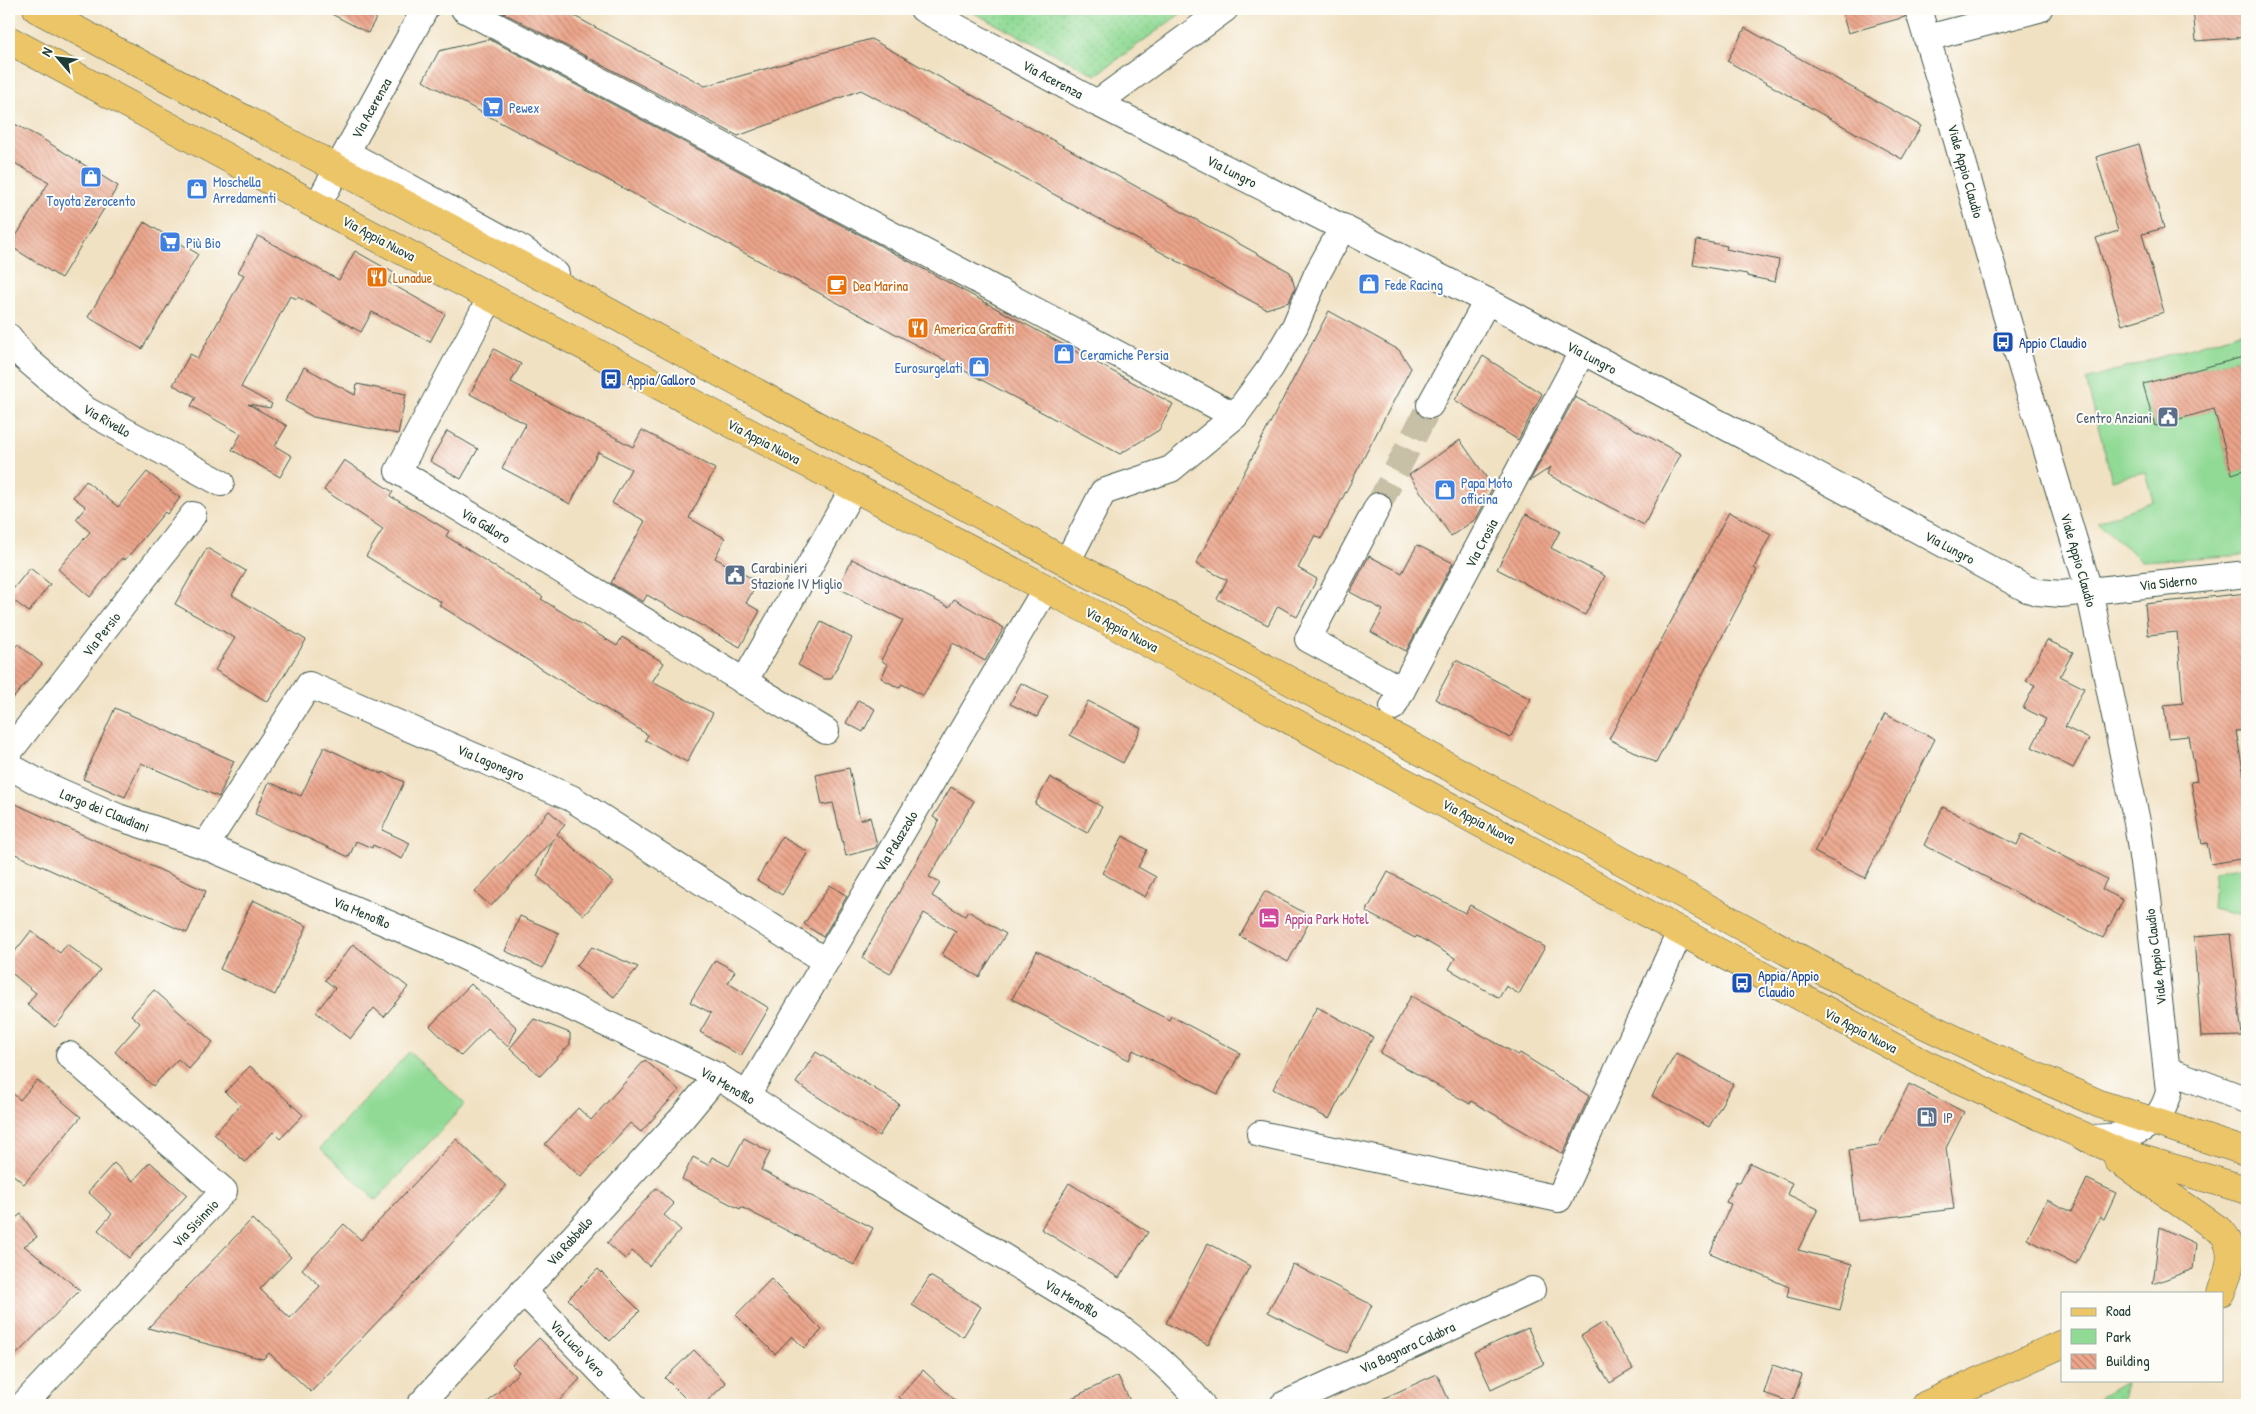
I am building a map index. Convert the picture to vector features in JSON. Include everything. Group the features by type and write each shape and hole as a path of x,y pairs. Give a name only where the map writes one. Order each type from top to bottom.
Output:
{"main road":[{"path":"37,9 342,161 605,310 1066,562 1382,730 1907,1016 1979,1051 2065,1089 2152,1121 2247,1152"},
{"name":"Via Appia Nuova","path":"9,40 317,206 1046,588 1937,1071 2121,1153 2247,1190"},
{"path":"2085,1138 2222,1232 2230,1242 2231,1252 2228,1269 2220,1292"},
{"path":"2220,1292 2247,1286"},
{"path":"1926,1405 2061,1344"}],"street":[{"name":"Via Acerenza","path":"317,206 425,9"},
{"path":"464,9 1235,416"},
{"name":"Via Acerenza","path":"923,9 1097,103 1225,9"},
{"name":"Viale Appio Claudio","path":"1918,9 1928,38 2006,315 2089,590 2138,822 2167,1070 2168,1096 2160,1113 2152,1121"},
{"path":"1928,38 2039,9"},
{"name":"Via Lungro","path":"1097,103 1487,301 1752,440 2027,589 2061,594 2089,590"},
{"path":"1066,562 1103,492 1171,469 1235,416 1271,367 1295,326 1317,274 1343,227"},
{"name":"Via Galloro","path":"491,297 398,471 826,731"},
{"path":"1430,405 1487,301"},
{"name":"Via Rivello","path":"9,337 25,358 86,410 221,482"},
{"name":"Via Crosia","path":"1378,506 1308,639 1398,699 1582,352"},
{"path":"744,682 854,489"},
{"name":"Via Persio","path":"9,752 193,515"},
{"name":"Via Siderno","path":"2089,590 2247,574"},
{"name":"Via Palazzolo","path":"747,1095 1046,588"},
{"name":"Via Lagonegro","path":"205,846 308,685 571,798 825,961"},
{"name":"Largo dei Claudiani","path":"9,766 38,782 118,817 205,846"},
{"name":"Via Menofilo","path":"205,846 448,949 716,1076 877,1180 1117,1326 1153,1353 1184,1383 1202,1405"},
{"path":"1260,1134 1559,1199 1680,932"},
{"name":"Via Sisinnio","path":"22,1405 224,1191 69,1055"},
{"path":"2167,1070 2247,1100"},
{"name":"Via Rabbello","path":"420,1405 683,1116 716,1076"},
{"path":"2085,1138 2120,1137 2141,1130 2152,1121"},
{"name":"Via Bagnara Calabra","path":"1282,1405 1532,1290"},
{"name":"Via Lucio Vero","path":"523,1291 633,1405"}],"green space":[{"path":"966,9 1187,9 1096,75"},
{"path":"2247,330 2247,356 2144,385 2155,425 2214,409 2232,474 2247,469 2247,555 2142,561 2097,522 2153,501 2145,472 2112,480 2086,380"},
{"path":"2247,866 2247,916 2212,908 2215,871"},
{"path":"409,1052 465,1104 376,1200 320,1148"},
{"path":"2126,1383 2121,1405 2089,1405"}],"building":[{"path":"322,9 381,9 368,33"},
{"path":"496,9 561,9 705,86 871,39 1290,272 1295,288 1289,302 1266,309 861,90 738,136"},
{"path":"1841,9 1903,9 1905,17 1848,33"},
{"path":"2193,9 2247,9 2247,37 2196,41"},
{"path":"1745,28 1921,126 1902,159 1727,61"},
{"path":"489,39 879,245 1173,404 1159,430 1120,454 423,81 439,51"},
{"path":"9,121 41,138 118,186 61,278 10,246 49,182 9,160"},
{"path":"2139,144 2164,228 2142,234 2164,312 2122,325 2096,238 2118,231 2096,157"},
{"path":"144,222 198,254 142,349 88,317"},
{"path":"258,236 339,280 355,251 394,273 388,282 445,314 430,342 372,312 361,332 298,297 297,299 290,296 241,387 272,404 270,408 248,404 287,426 275,446 292,456 280,477 232,450 241,434 191,406 196,397 173,385 190,354 198,358 244,275 238,272"},
{"path":"1697,240 1727,246 1726,249 1779,260 1775,282 1747,276 1747,274 1693,265"},
{"path":"1329,311 1399,350 1411,368 1321,539 1315,535 1298,568 1317,579 1297,617 1278,606 1268,625 1217,599 1227,580 1196,564"},
{"path":"494,349 521,364 511,382 633,447 642,430 715,469 689,518 725,538 715,558 758,582 746,603 760,611 740,647 647,595 643,602 611,583 645,521 612,503 631,469 598,452 570,504 502,468 526,424 470,394"},
{"path":"1483,356 1542,394 1518,440 1455,400"},
{"name":"Centro Anziani","path":"2247,356 2247,469 2232,474 2214,409 2155,426 2143,384"},
{"path":"304,367 355,395 357,384 406,394 398,434 313,417 285,401"},
{"path":"1575,397 1681,454 1644,525 1547,474 1551,467 1530,481"},
{"path":"447,431 478,449 461,479 430,461"},
{"path":"1460,440 1493,487 1476,519 1451,536 1409,475"},
{"path":"344,460 393,492 390,496 449,531 446,536 543,597 541,599 617,646 622,637 664,663 652,682 713,713 687,762 645,740 648,735 439,605 441,602 366,556 383,529 324,490"},
{"path":"147,472 180,498 167,514 165,512 125,560 122,558 90,597 58,569 90,532 76,519 86,507 73,497 86,481 118,507"},
{"path":"1729,512 1771,534 1754,568 1757,570 1656,763 1609,739"},
{"path":"1526,514 1560,531 1551,548 1605,576 1585,615 1497,569"},
{"path":"1417,545 1453,563 1406,651 1371,632 1383,610 1350,592 1369,556 1402,573"},
{"path":"207,548 246,571 232,595 306,640 268,702 215,670 235,638 175,604"},
{"path":"852,559 949,607 954,599 1004,628 985,661 953,643 923,696 902,684 899,688 881,678 888,665 881,660 903,620 838,588"},
{"path":"30,568 50,584 29,612 9,597 9,594"},
{"path":"2247,593 2247,730 2236,731 2244,776 2247,775 2247,833 2242,834 2246,858 2211,864 2207,843 2202,844 2191,782 2197,781 2189,736 2168,738 2164,705 2183,703 2177,632 2148,635 2145,604"},
{"path":"821,622 852,638 831,679 824,679 798,665"},
{"path":"2047,640 2073,652 2060,676 2084,688 2065,727 2089,739 2073,768 2032,747 2046,719 2023,708 2035,685 2026,681"},
{"path":"18,644 42,664 9,703 9,654"},
{"path":"1456,660 1531,699 1510,738 1435,699"},
{"path":"1021,683 1048,696 1037,717 1010,704"},
{"path":"858,700 875,709 863,732 846,723"},
{"path":"1088,701 1141,728 1123,763 1070,735"},
{"path":"115,708 234,761 219,797 141,763 125,797 83,779"},
{"path":"1885,714 1935,739 1865,878 1814,852"},
{"path":"324,747 404,782 382,830 410,843 402,859 373,845 372,848 356,841 349,857 255,814 269,782 301,796"},
{"path":"849,768 860,820 870,817 877,845 875,848 846,856 833,803 822,805 816,775"},
{"path":"1050,777 1102,807 1087,833 1035,804"},
{"path":"951,787 974,801 929,877 940,883 932,896 965,916 968,911 1006,934 979,977 942,955 956,931 924,913 890,974 862,958 939,821 933,817"},
{"path":"9,801 206,891 187,933 9,851"},
{"path":"1943,807 2017,845 2022,834 2107,879 2102,889 2123,900 2103,938 1924,845"},
{"path":"549,811 565,825 557,834 613,882 584,915 537,876 554,838 491,906 475,892"},
{"path":"1123,836 1147,850 1138,867 1156,877 1145,897 1102,873"},
{"path":"782,837 808,852 782,895 757,880"},
{"path":"1388,872 1465,913 1470,905 1545,947 1519,994 1506,986 1499,998 1449,969 1455,958 1417,936 1415,938 1366,912"},
{"path":"830,885 847,896 823,937 804,924"},
{"path":"1265,891 1312,917 1288,962 1240,936"},
{"path":"253,900 307,926 275,995 220,969"},
{"path":"520,916 559,933 543,968 505,951"},
{"path":"31,931 60,953 67,944 100,970 55,1027 27,1005 36,993 9,971 9,959"},
{"path":"2230,934 2242,1036 2201,1037 2194,937"},
{"path":"353,944 408,987 384,1017 374,1008 350,1039 316,1012 335,988 325,980"},
{"path":"592,947 638,967 614,997 576,966"},
{"path":"1037,951 1169,1020 1171,1016 1240,1053 1218,1094 1133,1050 1129,1060 1012,999"},
{"path":"715,960 735,971 728,983 769,1008 741,1056 700,1032 711,1013 690,1002"},
{"path":"471,984 517,1028 508,1047 488,1028 461,1056 430,1026"},
{"path":"154,990 213,1042 189,1069 178,1059 153,1086 115,1052 140,1023 131,1015"},
{"path":"1411,996 1518,1055 1520,1053 1589,1096 1563,1154 1471,1101 1470,1104 1380,1053"},
{"path":"1317,1007 1373,1037 1329,1119 1273,1089"},
{"path":"534,1019 570,1033 570,1044 540,1076 510,1048"},
{"path":"816,1052 899,1104 879,1136 796,1083"},
{"path":"1676,1053 1733,1084 1709,1127 1652,1096"},
{"path":"645,1060 679,1090 641,1132 630,1123 581,1177 545,1144 578,1108 591,1120"},
{"path":"250,1066 303,1115 280,1139 273,1132 245,1162 214,1134 240,1106 225,1092"},
{"path":"37,1080 81,1117 24,1184 9,1171 9,1090 20,1100"},
{"path":"1909,1084 1964,1112 1946,1148 1954,1209 1858,1221 1849,1150 1878,1146"},
{"path":"744,1138 770,1152 761,1170 873,1228 854,1265 682,1179 693,1157 708,1165 712,1157 729,1166"},
{"path":"456,1139 506,1186 311,1392 269,1353 263,1359 148,1328 252,1219 291,1257 260,1289 290,1318 320,1286 302,1269 344,1224 361,1240"},
{"path":"150,1162 187,1195 129,1258 98,1230 112,1214 88,1192 114,1163 133,1181"},
{"path":"1750,1163 1792,1183 1787,1194 1818,1209 1798,1250 1852,1264 1840,1310 1787,1297 1789,1287 1710,1253 1731,1204 1726,1202 1736,1181 1740,1183"},
{"path":"2087,1179 2116,1193 2104,1219 2100,1217 2076,1264 2027,1239 2047,1200 2071,1212"},
{"path":"1069,1183 1148,1232 1119,1278 1041,1229"},
{"path":"656,1188 674,1204 664,1215 681,1230 649,1266 632,1251 625,1259 607,1243"},
{"path":"21,1214 37,1237 24,1246 80,1290 9,1362 9,1223"},
{"path":"2160,1227 2196,1244 2193,1269 2153,1284"},
{"path":"1208,1243 1250,1266 1208,1345 1166,1323"},
{"path":"1293,1264 1372,1305 1347,1353 1268,1312"},
{"path":"598,1269 640,1311 610,1341 568,1299"},
{"path":"930,1276 981,1307 963,1337 912,1305"},
{"path":"771,1279 822,1330 804,1348 792,1336 775,1354 736,1315"},
{"path":"1604,1322 1633,1369 1610,1383 1581,1336"},
{"path":"1528,1328 1544,1364 1491,1389 1474,1352"},
{"path":"539,1338 580,1379 555,1405 485,1405 519,1372 512,1365"},
{"path":"694,1350 726,1383 703,1405 692,1405 665,1378"},
{"path":"1773,1365 1802,1375 1792,1403 1764,1393"},
{"path":"923,1370 960,1405 908,1405 899,1397"},
{"path":"1437,1374 1451,1405 1369,1405"},
{"path":"1118,1376 1132,1405 1057,1405"}],"tunnel":[{"path":"1378,506 1430,405"}],"place":[{"name":"Pewex","path":"493,107"},
{"name":"Toyota Zerocento","path":"91,177"},
{"name":"Moschella Arredamenti","path":"197,189"},
{"name":"Più Bio","path":"170,242"},
{"name":"Lunadue","path":"377,277"},
{"name":"Fede Racing","path":"1369,284"},
{"name":"Dea Marina","path":"837,285"},
{"name":"America Graffiti","path":"918,328"},
{"name":"Appio Claudio","path":"2003,342"},
{"name":"Ceramiche Persia","path":"1064,354"},
{"name":"Eurosurgelati","path":"979,367"},
{"name":"Appia/Galloro","path":"611,379"},
{"name":"Centro Anziani","path":"2168,417"},
{"name":"Papa Moto officina","path":"1445,490"},
{"name":"Carabinieri Stazione IV Miglio","path":"735,575"},
{"name":"Appia Park Hotel","path":"1269,918"},
{"name":"Appia/Appio Claudio","path":"1742,983"},
{"name":"IP","path":"1927,1117"}]}
